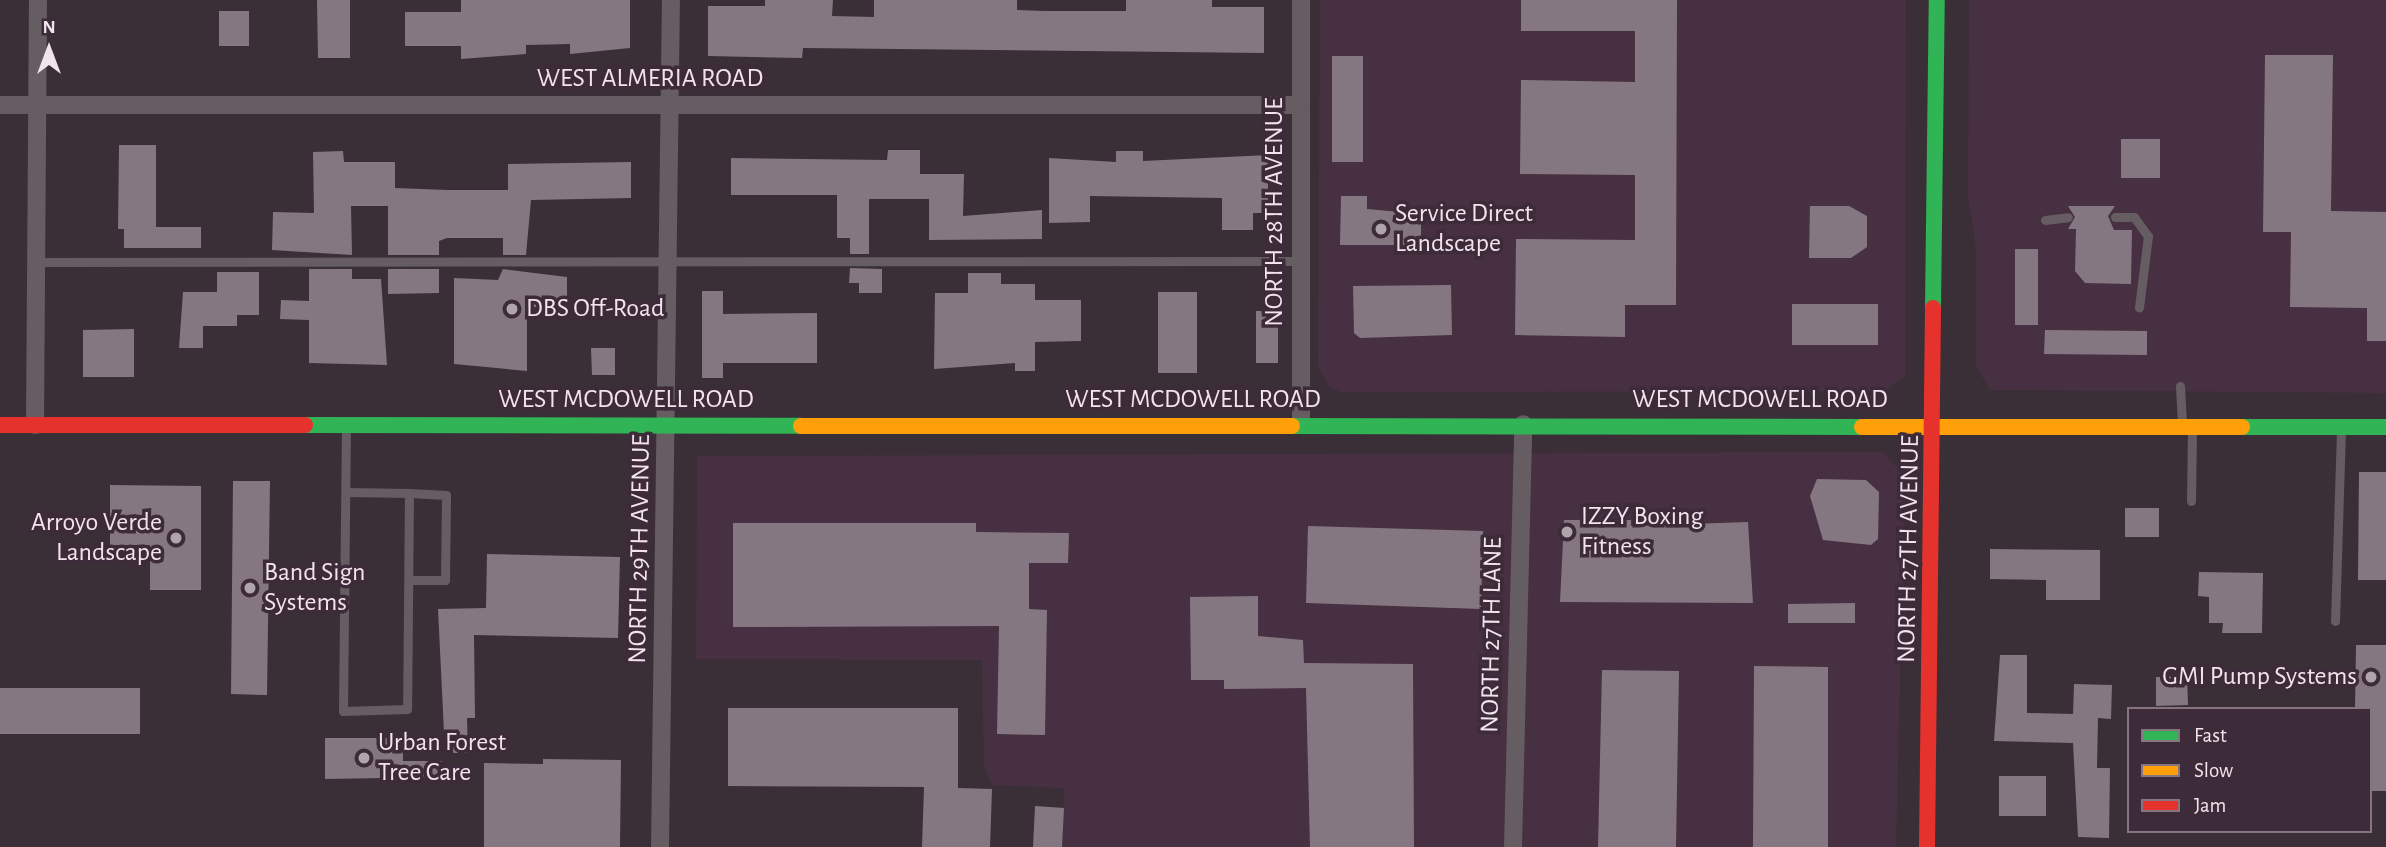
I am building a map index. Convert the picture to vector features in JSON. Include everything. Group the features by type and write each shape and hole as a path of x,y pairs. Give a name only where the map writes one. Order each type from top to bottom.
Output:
{"main road":[{"name":"NORTH 27TH AVENUE","path":"1927,847 1937,424 1937,0"},
{"name":"WEST MCDOWELL ROAD","path":"0,425 2386,426"}],"street":[{"path":"36,425 38,0"},
{"name":"NORTH 29TH AVENUE","path":"660,847 669,424 671,0"},
{"name":"NORTH 28TH AVENUE","path":"1301,0 1301,424"},
{"name":"WEST ALMERIA ROAD","path":"0,105 1301,105"},
{"name":"NORTH 27TH LANE","path":"1513,847 1523,424"}],"lane":[{"path":"2045,220 2068,217"},
{"path":"2115,217 2134,217 2148,236 2139,307"},
{"path":"36,262 1300,261"},
{"path":"2180,386 2187,425 2191,502"},
{"path":"346,424 343,711 407,709 409,494"},
{"path":"2335,621 2341,426"},
{"path":"346,492 446,495 445,580 409,580"}],"shaded area":[{"path":"1320,0 1906,0 1905,376 1884,391 1341,392 1329,387 1318,365"},
{"path":"1969,0 2386,0 2386,393 1990,390 1976,366 1976,248 1968,197"},
{"path":"1883,452 1905,477 1896,847 1062,847 1064,788 992,785 984,765 982,660 696,659 697,456"}],"building":[{"path":"317,0 350,0 350,58 318,58"},
{"path":"461,0 630,0 630,48 570,54 570,44 526,45 526,54 461,59 461,46 405,46 405,12 461,12"},
{"path":"765,0 833,0 832,16 874,17 874,0 1017,0 1017,10 1126,11 1126,0 1212,0 1212,7 1264,7 1264,53 803,48 802,58 708,56 708,6 765,6"},
{"path":"1521,0 1677,0 1676,305 1625,305 1625,337 1515,335 1516,239 1635,240 1635,175 1520,174 1521,80 1635,82 1635,31 1521,31"},
{"path":"219,11 249,11 249,46 219,46"},
{"path":"2265,55 2333,55 2331,211 2386,212 2386,341 2367,341 2367,308 2290,307 2291,232 2263,232"},
{"path":"1332,56 1363,56 1363,162 1332,162"},
{"path":"2121,139 2160,139 2160,178 2121,178"},
{"path":"119,145 156,145 156,227 201,227 201,248 124,248 124,229 118,229"},
{"path":"888,150 920,150 920,174 964,174 963,216 1042,210 1042,239 929,240 929,199 869,199 869,254 850,254 850,238 837,238 837,195 731,195 731,158 887,160"},
{"path":"343,151 344,162 395,162 395,188 447,190 508,190 508,164 631,162 631,198 531,200 526,255 503,255 503,238 447,238 439,241 439,255 388,255 388,206 351,206 352,255 272,250 273,212 314,213 313,152"},
{"path":"1116,151 1143,151 1143,161 1268,155 1268,213 1253,213 1253,230 1222,230 1222,198 1090,196 1090,222 1049,223 1049,158 1116,162"},
{"name":"Service Direct Landscape","path":"1341,196 1367,196 1367,209 1421,214 1421,245 1340,245"},
{"path":"1810,206 1849,206 1867,216 1867,247 1851,258 1809,258"},
{"path":"2068,206 2115,206 2108,216 2114,230 2132,230 2131,284 2085,283 2075,271 2076,229 2068,229 2075,217"},
{"path":"2015,249 2038,249 2038,325 2015,325"},
{"path":"850,268 882,269 882,293 859,293 859,283 849,283"},
{"path":"309,269 352,269 352,279 381,279 387,365 309,363 309,320 280,319 281,300 309,301"},
{"path":"388,269 439,269 439,293 388,294"},
{"path":"503,269 567,277 567,307 527,307 527,371 454,364 454,278 498,280"},
{"path":"217,272 259,272 259,315 237,315 237,326 203,326 203,348 179,348 183,292 217,292"},
{"path":"968,273 1001,273 1001,284 1035,284 1035,300 1081,300 1081,341 1035,342 1035,371 1015,371 1015,363 934,369 935,293 968,293"},
{"path":"1451,285 1452,335 1360,338 1354,333 1353,286"},
{"path":"702,291 723,291 723,314 817,313 817,363 723,363 723,378 702,378"},
{"path":"1158,292 1197,292 1197,373 1158,373"},
{"path":"1792,304 1878,304 1878,345 1792,345"},
{"path":"1256,311 1278,311 1278,363 1256,363"},
{"path":"134,329 134,377 83,377 83,330"},
{"path":"2045,330 2147,331 2147,355 2044,354"},
{"path":"591,348 615,348 615,375 592,375"},
{"path":"2359,472 2386,472 2386,580 2358,580"},
{"path":"1817,479 1866,480 1879,492 1878,539 1871,545 1823,540 1810,496"},
{"name":"Band Sign Systems","path":"233,481 270,481 267,695 231,694"},
{"name":"Arroyo Verde Landscape","path":"110,485 201,486 201,590 150,590 150,545 110,545"},
{"path":"2125,508 2159,508 2159,537 2125,537"},
{"path":"1564,520 1631,520 1631,526 1748,522 1753,603 1560,602"},
{"path":"733,523 976,523 976,532 1069,533 1068,563 1029,563 1029,609 1047,610 1045,735 997,734 999,626 733,627"},
{"path":"1308,526 1483,531 1481,609 1306,603"},
{"path":"1990,549 2100,550 2100,600 2046,600 2046,580 1990,579"},
{"path":"487,554 620,557 618,638 474,635 475,718 467,718 468,753 445,753 438,609 486,608"},
{"path":"2199,572 2263,573 2262,633 2222,633 2223,623 2209,623 2209,597 2198,596"},
{"path":"1258,596 1258,636 1303,640 1304,663 1413,664 1414,847 1310,847 1306,688 1224,689 1224,680 1191,680 1190,597"},
{"path":"1855,603 1855,623 1788,623 1788,604"},
{"name":"GMI Pump Systems","path":"2356,645 2386,645 2386,791 2372,791 2372,707 2355,707"},
{"path":"2000,655 2027,655 2027,713 2073,714 2074,684 2112,685 2111,719 2098,718 2097,768 2110,768 2109,838 2078,837 2073,743 1994,741"},
{"path":"1754,666 1828,667 1828,847 1753,847"},
{"path":"1602,670 1679,671 1676,847 1598,847"},
{"path":"2187,676 2188,705 2156,706 2156,677"},
{"path":"0,688 140,688 140,734 0,734"},
{"path":"728,708 958,708 958,788 992,789 990,847 922,847 924,787 728,786"},
{"name":"Urban Forest Tree Care","path":"325,738 403,738 403,761 442,761 442,777 325,779"},
{"path":"543,759 621,760 620,847 484,847 484,763 543,764"},
{"path":"1999,776 2046,776 2046,816 1999,816"},
{"path":"1035,806 1064,808 1062,847 1033,847"}],"traffic: fast":[{"path":"1933,308 1937,0"},
{"path":"305,425 801,426"},
{"path":"1292,426 1862,427"},
{"path":"2242,427 2386,427"}],"traffic: slow":[{"path":"801,426 1292,426"},
{"path":"1862,427 2242,427"}],"traffic: jam":[{"path":"1927,847 1933,308"},
{"path":"0,425 305,425"}],"place":[{"name":"Service Direct Landscape","path":"1381,229"},
{"name":"DBS Off-Road","path":"512,309"},
{"name":"IZZY Boxing Fitness","path":"1567,532"},
{"name":"Arroyo Verde Landscape","path":"176,538"},
{"name":"Band Sign Systems","path":"250,588"},
{"name":"GMI Pump Systems","path":"2371,677"},
{"name":"Urban Forest Tree Care","path":"364,758"}]}
